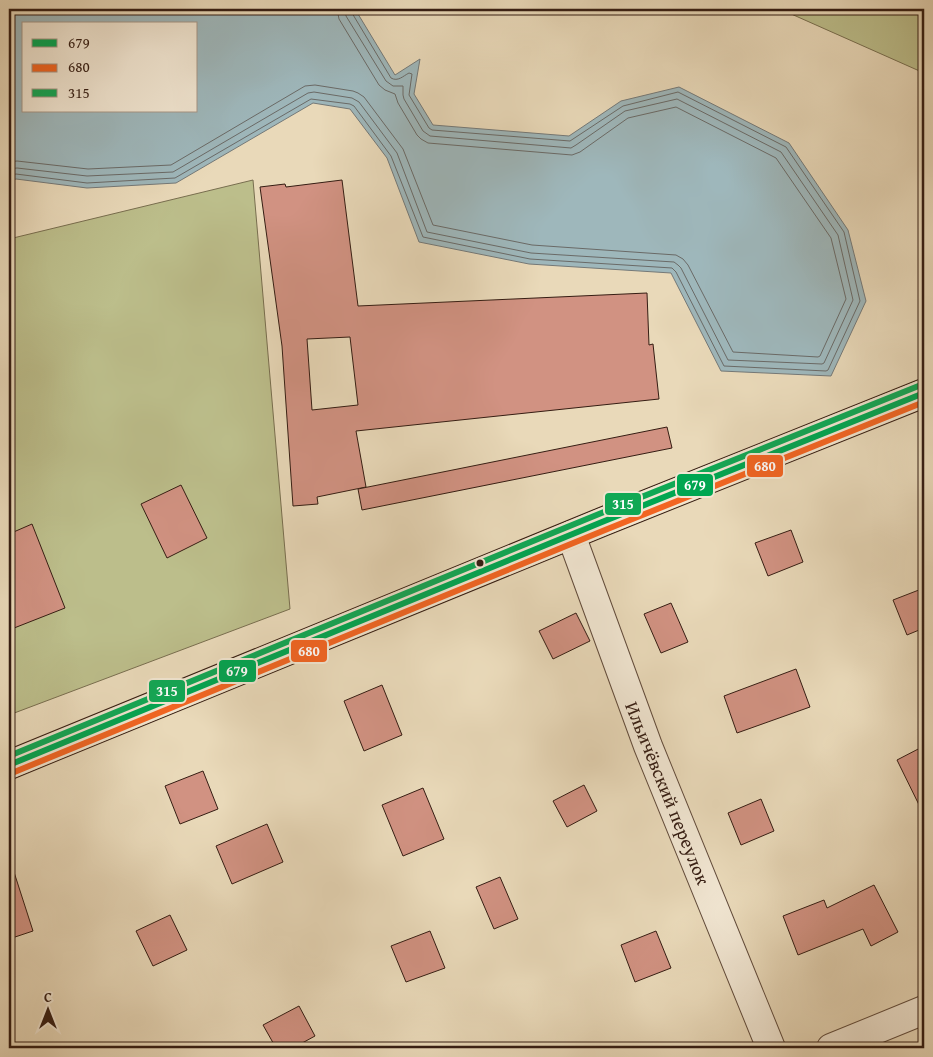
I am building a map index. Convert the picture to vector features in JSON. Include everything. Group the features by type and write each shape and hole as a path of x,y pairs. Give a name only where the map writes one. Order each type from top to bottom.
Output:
{"main road":[{"path":"9,766 571,535 924,394"}],"street":[{"name":"Ильичёвский переулок","path":"571,535 648,746 771,1048"},
{"path":"831,1048 924,1010"}],"green space":[{"path":"780,9 924,9 924,73"},
{"path":"253,180 290,609 9,715 9,239"}],"water":[{"path":"9,9 355,9 395,75 420,59 414,94 433,125 569,136 621,101 679,87 789,143 848,230 866,301 831,376 721,371 671,273 529,264 419,242 387,158 350,109 313,103 176,183 87,188 16,179 9,181"}],"building":[{"path":"342,180 358,306 647,293 649,345 653,344 659,399 356,431 366,487 317,497 318,504 293,506 282,346 260,187 285,184 286,187","holes":["350,337 358,405 312,410 307,339"]},
{"path":"667,427 672,448 362,510 358,489"},
{"path":"181,485 207,538 167,558 141,504"},
{"path":"32,524 65,608 9,630 9,534"},
{"path":"791,530 803,562 768,576 755,543"},
{"path":"924,588 924,628 907,635 893,600"},
{"path":"671,603 688,642 661,653 644,614"},
{"path":"576,613 590,641 553,659 539,631"},
{"path":"796,669 810,707 737,733 724,696"},
{"path":"382,685 402,735 364,751 344,701"},
{"path":"924,746 924,815 897,760"},
{"path":"203,771 218,809 180,824 165,786"},
{"path":"584,785 597,811 567,827 553,801"},
{"path":"423,788 444,839 403,856 382,805"},
{"path":"761,799 774,831 741,845 728,813"},
{"path":"267,824 283,862 232,884 216,846"},
{"path":"9,869 13,869 33,931 9,939"},
{"path":"500,877 518,919 494,929 476,887"},
{"path":"874,885 898,932 871,946 863,929 798,955 783,916 824,900 827,908"},
{"path":"170,915 187,950 153,966 136,931"},
{"path":"430,931 445,968 406,982 391,946"},
{"path":"656,931 671,968 635,982 621,945"},
{"path":"299,1006 315,1036 293,1048 276,1048 263,1025"}],"transit line":[{"name":"315","path":"9,756 599,514 921,385"},
{"name":"679","path":"9,765 602,522 924,393"},
{"name":"680","path":"12,773 605,530 924,402"}]}
